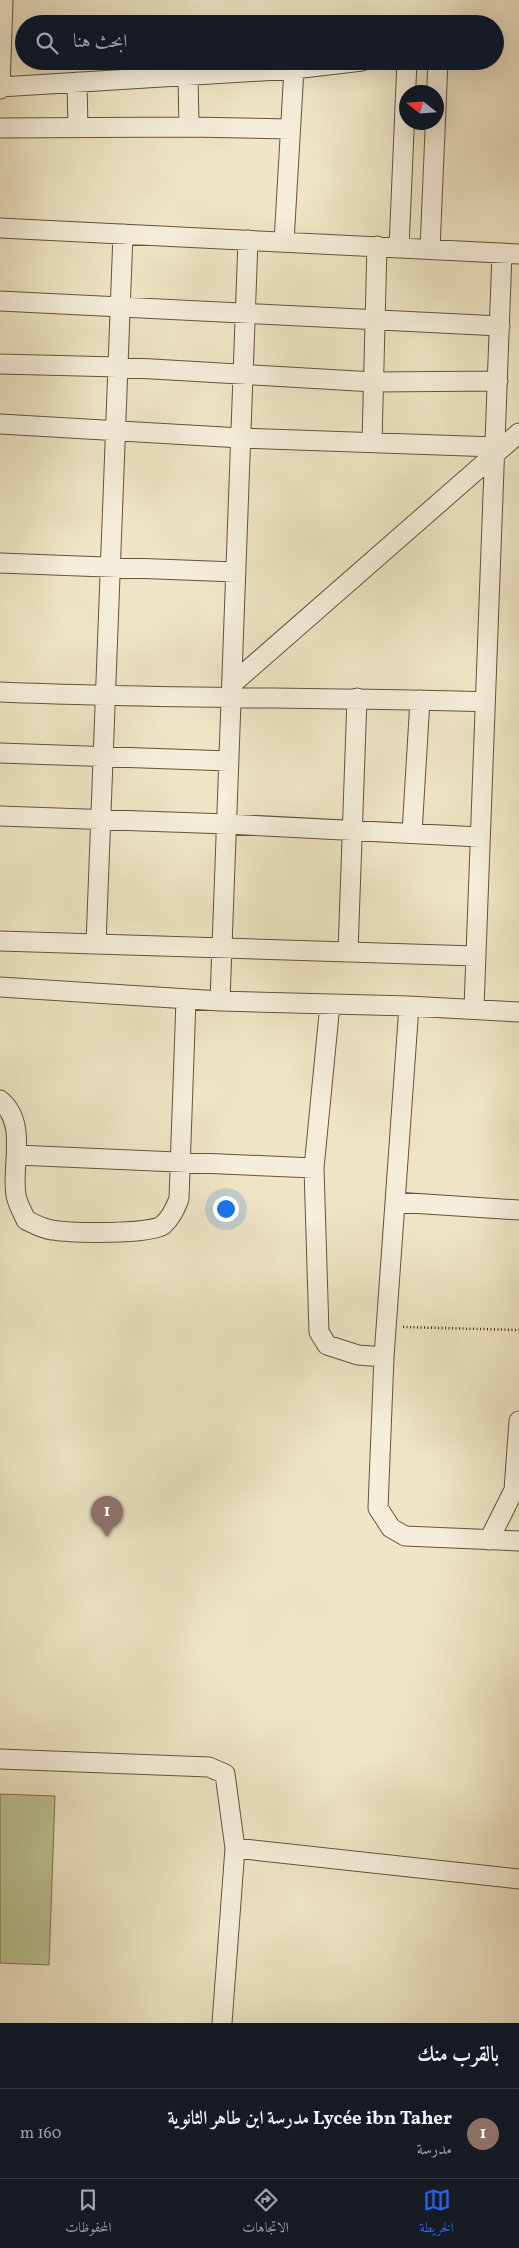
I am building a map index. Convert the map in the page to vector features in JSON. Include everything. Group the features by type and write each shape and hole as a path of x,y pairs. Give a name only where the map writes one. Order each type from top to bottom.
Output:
{"street":[{"path":"0,4 2,0"},
{"path":"2,0 0,88 276,70"},
{"path":"284,242 294,70"},
{"path":"399,248 407,70"},
{"path":"430,249 438,70"},
{"path":"188,75 189,127"},
{"path":"78,82 78,128"},
{"path":"0,128 189,127 290,129"},
{"path":"404,137 436,136"},
{"path":"0,228 511,253 500,326 474,1008"},
{"path":"96,944 123,234"},
{"path":"220,1001 248,240"},
{"path":"372,443 377,246"},
{"path":"0,301 245,315 500,326"},
{"path":"0,364 118,367 374,382 498,381"},
{"path":"0,424 495,451"},
{"path":"232,690 495,451 519,433"},
{"path":"0,563 236,572"},
{"path":"0,692 105,697 232,690 357,698 485,702"},
{"path":"348,952 357,698"},
{"path":"412,833 420,700"},
{"path":"0,754 229,761"},
{"path":"0,816 227,824 480,837"},
{"path":"0,941 476,956"},
{"path":"0,987 220,1001 474,1008 519,1012"},
{"path":"0,1100 4,1104 16,1129 18,1155 16,1196 26,1220 50,1230 86,1232 147,1230 161,1226 173,1214 179,1199 182,1164 186,998"},
{"path":"330,1004 314,1168 319,1332 327,1345 358,1355 384,1357"},
{"path":"409,1006 384,1357 378,1508 391,1528 405,1536 519,1541"},
{"path":"18,1155 182,1164 314,1168"},
{"path":"395,1202 519,1210"},
{"path":"489,1540 514,1490 519,1421"},
{"path":"0,1759 208,1767 225,1774 235,1848 222,2023"},
{"path":"235,1848 519,1878"}],"path":[{"path":"386,1326 519,1330"}],"green space":[{"path":"0,1794 55,1796 49,1965 0,1963"}],"place":[{"name":"Lycée ibn Taher مدرسة ابن طاهر الثانوية","path":"107,1537"}]}
